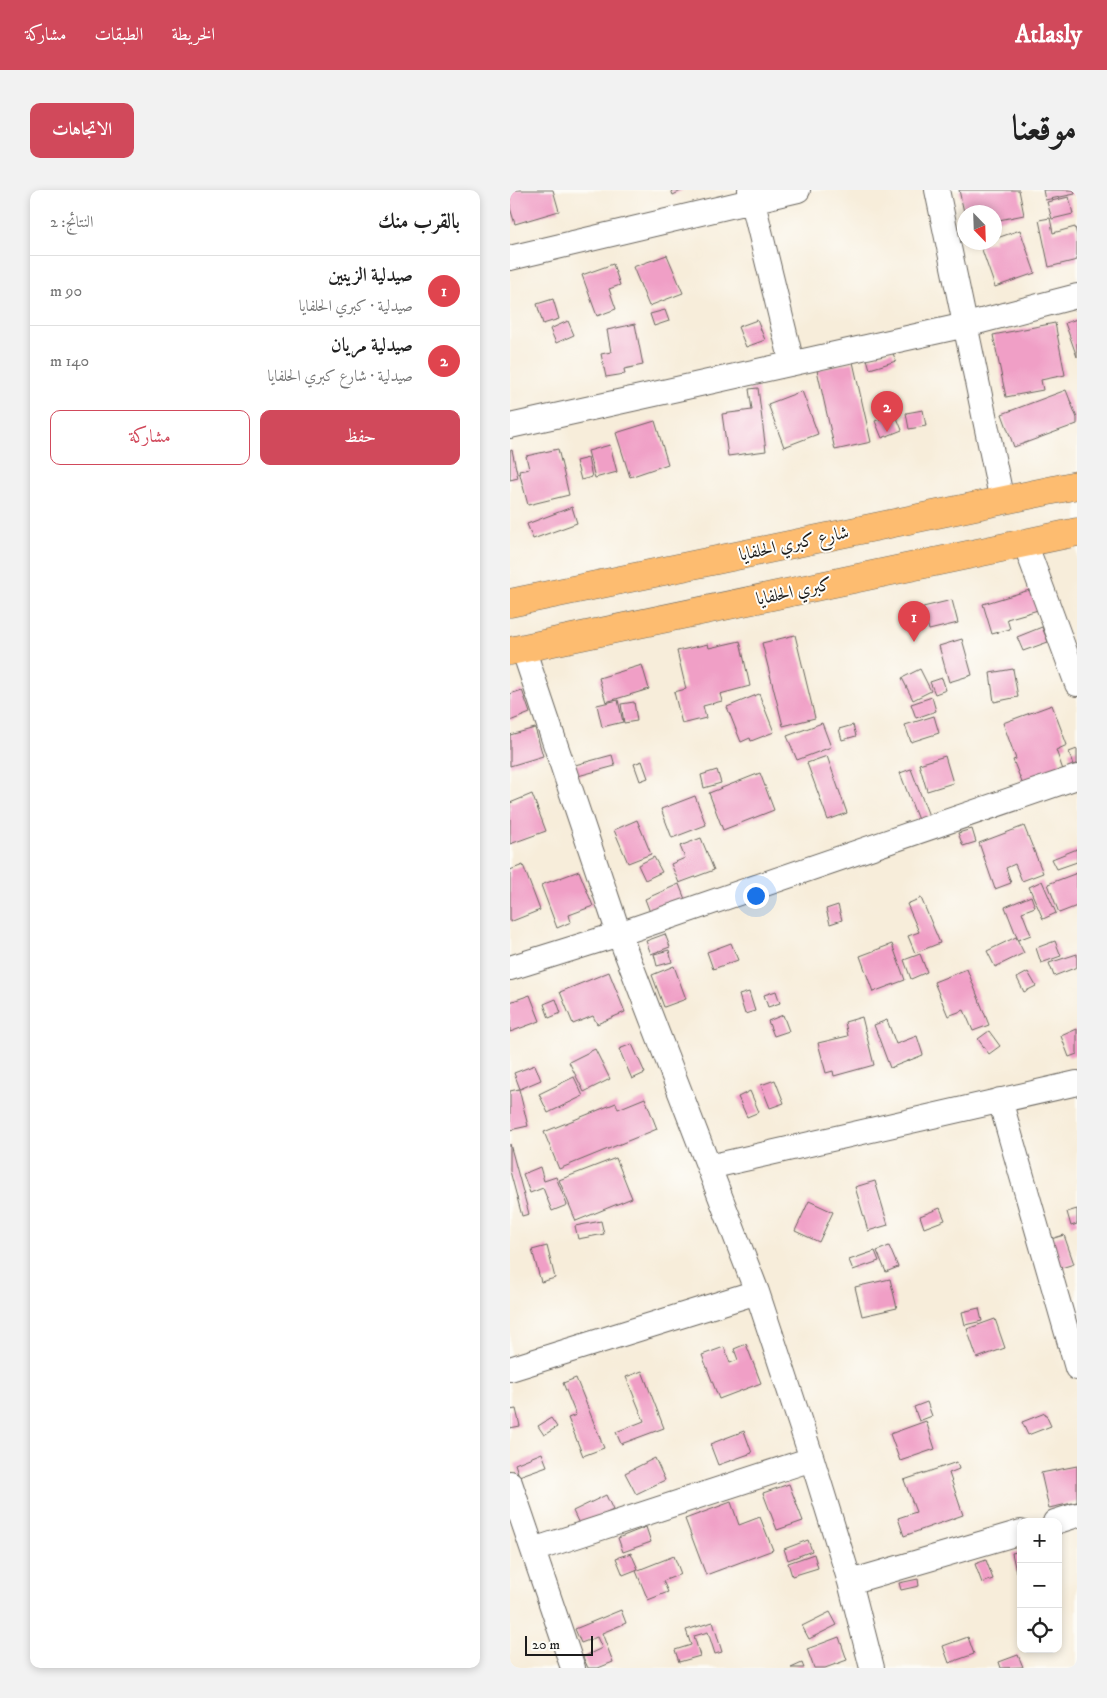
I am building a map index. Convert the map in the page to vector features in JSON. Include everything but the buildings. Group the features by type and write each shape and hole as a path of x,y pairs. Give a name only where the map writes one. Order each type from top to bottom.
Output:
{"main road":[{"name":"شارع كبري الحلفايا","path":"510,603 1077,485"},
{"name":"كبري الحلفايا","path":"516,650 1077,532"}],"street":[{"path":"510,258 751,195 798,190"},
{"path":"937,190 1002,501"},
{"path":"751,195 792,363"},
{"path":"510,426 966,325 1077,296"},
{"path":"1026,543 1077,684"},
{"path":"516,650 620,934 757,1292 850,1582 872,1668"},
{"path":"510,968 620,934 1077,777"},
{"path":"709,1167 1077,1083"},
{"path":"1000,1100 1074,1344 1077,1368"},
{"path":"510,1369 757,1292"},
{"path":"533,1550 812,1459"},
{"path":"510,1483 573,1668"},
{"path":"1062,1520 1077,1515"},
{"path":"850,1582 1017,1533"}],"place":[{"name":"صيدلية مريان","path":"887,432"},
{"name":"صيدلية الزينين","path":"914,642"}]}
